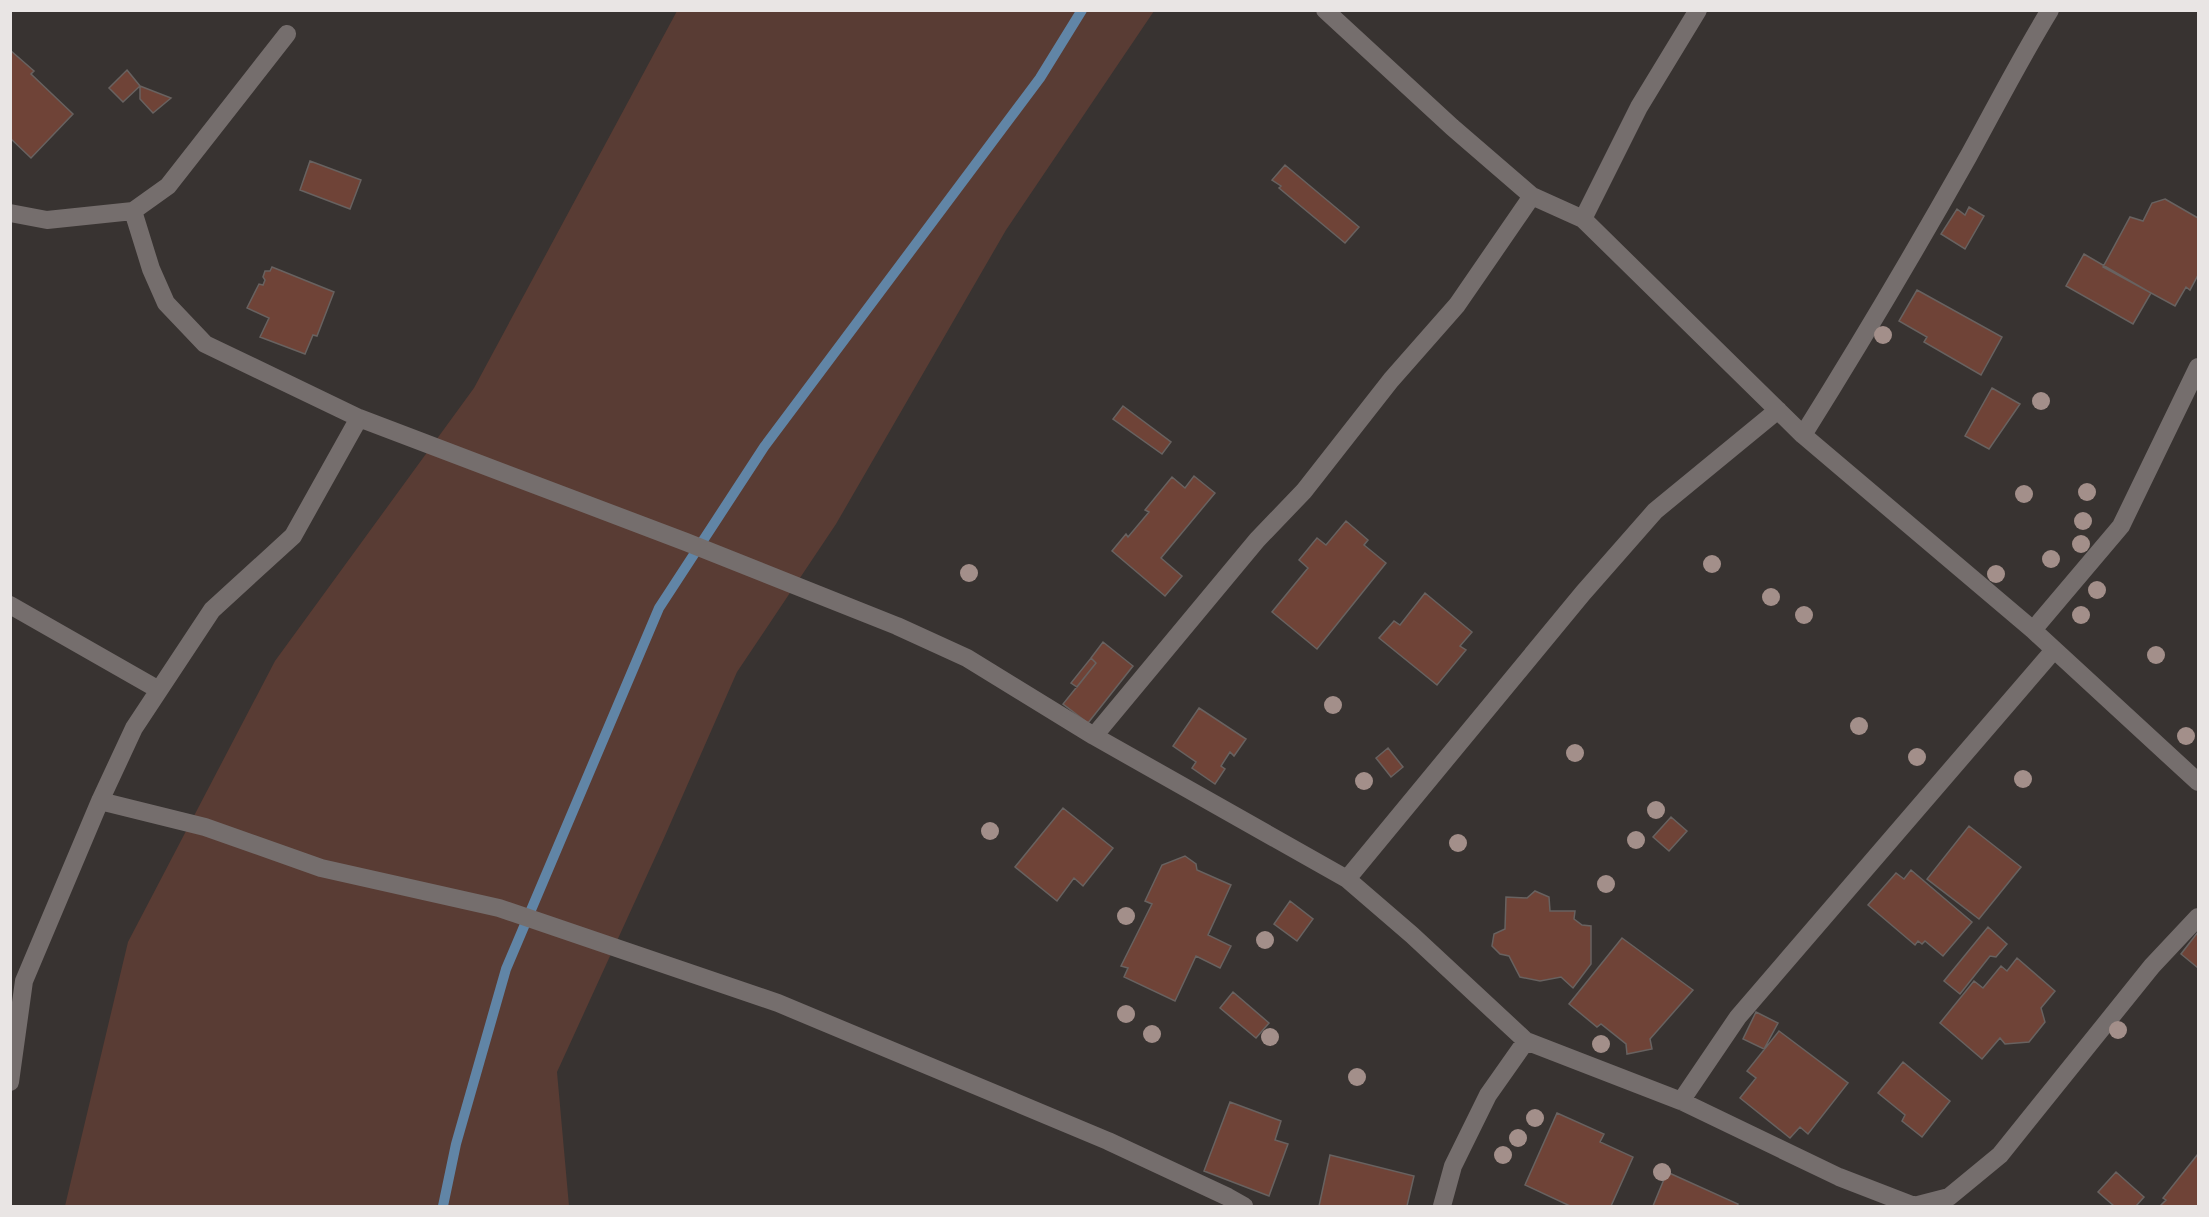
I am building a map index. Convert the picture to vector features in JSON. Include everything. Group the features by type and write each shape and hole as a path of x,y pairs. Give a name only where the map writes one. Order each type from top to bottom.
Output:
{"street":[{"path":"1325,10 1452,127 1532,196 1583,219 1803,435 2032,630 2199,782"},
{"path":"1583,219 1639,107 1698,10"},
{"path":"1803,435 1870,328 2050,10"},
{"path":"10,213 47,220 133,211 168,186 288,34"},
{"path":"1094,736 1257,540 1305,491 1391,380 1457,304 1532,196"},
{"path":"133,211 151,269 166,303 205,344 358,418 686,542 897,626 967,658 1094,736 1347,879 1412,935 1526,1041 1680,1101 1839,1177 1914,1206 1948,1197 2000,1155 2152,966 2199,917"},
{"path":"2032,630 2121,525 2196,378"},
{"path":"1347,879 1583,593 1654,511 1778,410"},
{"path":"10,1082 24,981 100,801 134,728 212,610 293,536 358,418"},
{"path":"10,604 159,690"},
{"path":"1680,1101 1738,1017 2054,650"},
{"path":"100,801 205,827 321,868 499,908 778,1002 1108,1141 1244,1206"},
{"path":"1442,1206 1453,1166 1488,1095 1526,1041"}],"shaded area":[{"path":"677,11 1154,11 1006,230 836,524 737,672 557,1072 569,1206 65,1206 128,942 275,661 474,388"}],"building":[{"path":"10,50 34,71 31,74 73,114 31,158 10,138"},
{"path":"127,70 140,86 123,102 109,88"},
{"path":"140,86 171,98 153,113 140,99"},
{"path":"310,161 361,180 350,209 300,190"},
{"path":"1285,165 1359,227 1345,243 1272,180"},
{"path":"2165,199 2198,218 2198,275 2190,290 2186,287 2175,306 2103,267 2130,217 2143,221 2152,203"},
{"path":"1969,207 1984,216 1965,249 1941,234 1957,209 1965,215"},
{"path":"2084,254 2151,293 2133,324 2066,286"},
{"path":"272,267 334,292 317,336 313,335 305,354 260,337 269,318 247,308 259,284 263,285 265,271 270,271"},
{"path":"1917,290 2002,337 1981,375 1924,342 1927,337 1899,321"},
{"path":"1992,388 2020,404 1989,449 1965,436"},
{"path":"1123,406 1171,442 1162,454 1113,419"},
{"path":"1194,476 1215,493 1161,558 1182,576 1165,596 1112,551 1126,534 1128,537 1149,512 1145,510 1172,477 1185,488"},
{"path":"1346,521 1368,540 1364,545 1386,563 1317,649 1272,612 1308,568 1299,560 1317,538 1326,545"},
{"path":"1425,593 1472,632 1460,646 1466,650 1437,685 1379,638 1394,621 1400,625"},
{"path":"1103,642 1133,666 1088,723 1063,704 1096,663 1091,658"},
{"path":"1091,658 1096,663 1077,687 1071,683"},
{"path":"1199,708 1246,739 1234,756 1230,752 1221,766 1225,769 1215,784 1192,768 1196,762 1173,746"},
{"path":"1388,748 1403,767 1391,777 1376,758"},
{"path":"1063,808 1113,848 1083,886 1074,878 1057,901 1015,867"},
{"path":"1671,817 1687,831 1669,851 1653,837"},
{"path":"1969,826 2021,867 1979,919 1927,879"},
{"path":"1185,856 1196,864 1197,870 1231,885 1208,935 1231,946 1220,968 1196,956 1175,1001 1124,977 1128,968 1121,966 1152,904 1145,901 1162,865"},
{"path":"1911,870 1972,922 1943,956 1925,941 1922,944 1918,941 1915,945 1868,905 1896,873 1904,879"},
{"path":"1535,891 1549,897 1550,911 1575,911 1574,919 1582,925 1591,926 1591,964 1573,988 1561,977 1540,981 1520,977 1509,956 1500,954 1492,946 1494,934 1505,929 1506,897 1527,898"},
{"path":"1290,901 1313,919 1297,941 1274,924"},
{"path":"1988,927 2007,944 1996,957 1990,956 1960,994 1944,981"},
{"path":"2198,932 2198,968 2181,954"},
{"path":"1622,938 1693,990 1650,1039 1652,1049 1627,1054 1626,1044 1601,1024 1597,1027 1569,1004"},
{"path":"2017,958 2055,991 2041,1008 2045,1022 2029,1042 2005,1044 2000,1038 1982,1059 1940,1023 1974,981 1983,988 2001,966 2007,971"},
{"path":"1233,992 1269,1023 1256,1038 1220,1008"},
{"path":"1756,1012 1778,1023 1764,1049 1743,1039"},
{"path":"1779,1031 1848,1083 1808,1134 1800,1127 1790,1138 1740,1098 1756,1078 1747,1071"},
{"path":"1903,1062 1950,1101 1922,1137 1902,1121 1905,1115 1878,1093"},
{"path":"1230,1102 1281,1121 1275,1140 1288,1144 1269,1196 1204,1171"},
{"path":"1557,1113 1604,1134 1600,1142 1633,1157 1611,1206 1570,1206 1525,1185"},
{"path":"2198,1154 2198,1206 2160,1206 2166,1200 2163,1198"},
{"path":"1330,1155 1414,1176 1407,1206 1319,1206"},
{"path":"1667,1172 1738,1204 1737,1206 1653,1206"},
{"path":"2116,1172 2144,1197 2136,1206 2114,1206 2098,1192"}],"waterway":[{"path":"443,1206 456,1144 506,969 659,608 764,447 1040,78 1082,10"}]}
